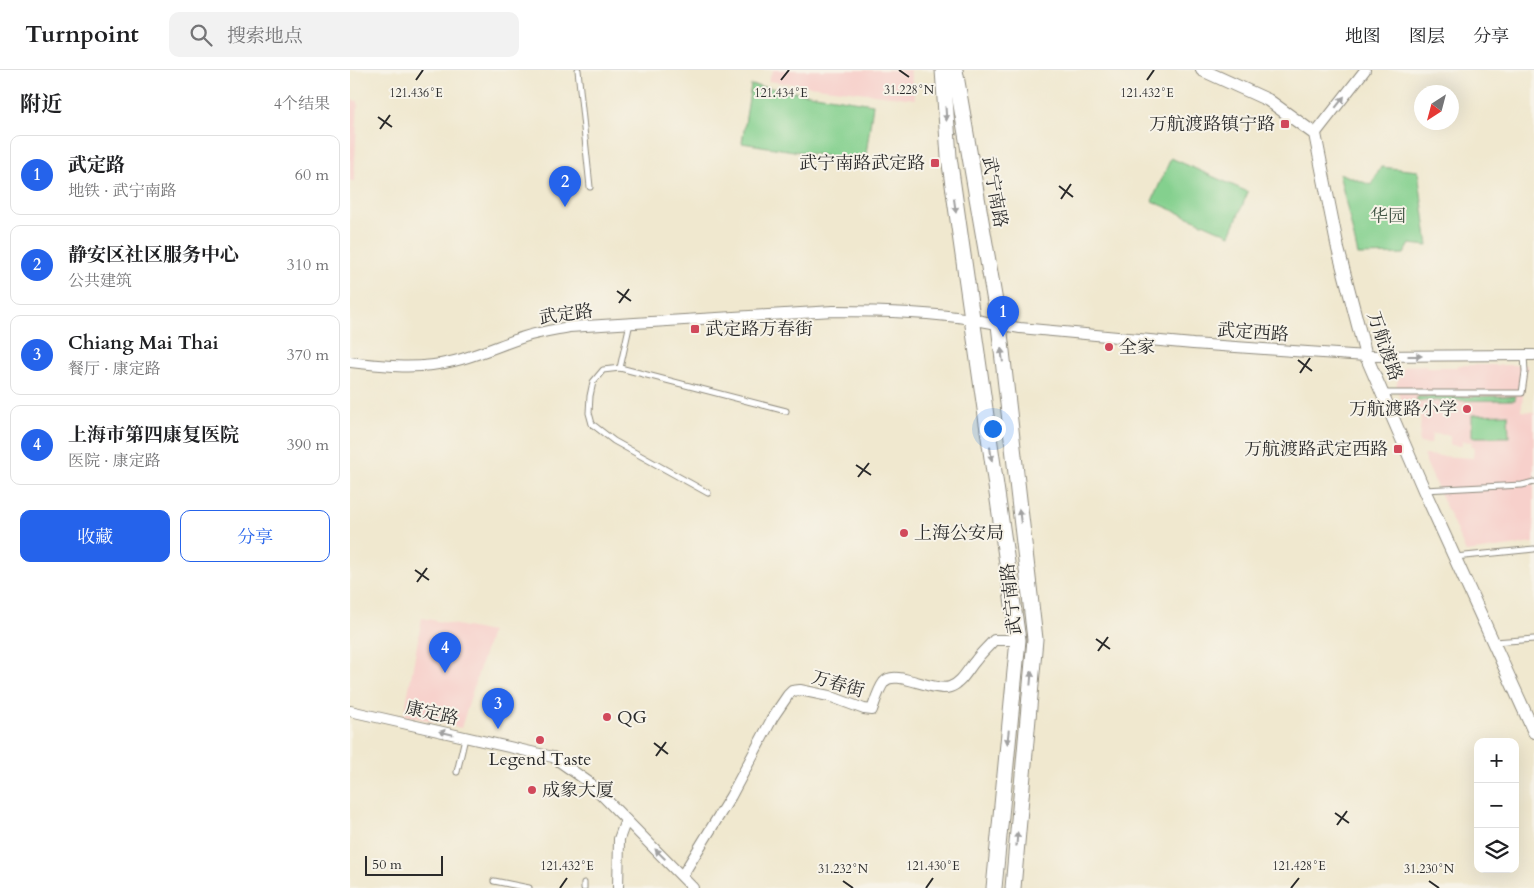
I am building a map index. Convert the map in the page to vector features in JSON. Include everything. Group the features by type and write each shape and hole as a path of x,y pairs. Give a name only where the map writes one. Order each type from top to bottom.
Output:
{"main road":[{"name":"武宁南路","path":"943,70 948,157 1018,640 994,888"},
{"name":"武宁南路","path":"955,70 999,326 1035,639 1013,888"}],"street":[{"path":"1202,70 1268,100 1315,134 1365,70"},
{"name":"万航渡路","path":"1315,134 1338,249 1366,356 1424,490 1534,732"},
{"name":"武定路","path":"350,362 407,367 429,366 473,356 546,331 569,327 833,311 909,313 972,320"},
{"name":"武定西路","path":"972,320 999,326 1193,344 1366,356 1529,355"},
{"name":"万春街","path":"682,876 734,789 773,717 792,691 800,690 829,696 864,710 872,710 882,684 888,678 898,677 943,688 951,687 958,682 994,640 1018,640"},
{"name":"康定路","path":"350,711 553,757 590,783 693,888"},
{"path":"618,888 619,839 626,820"}],"lane":[{"path":"578,70 590,187"},
{"path":"620,368 630,323"},
{"path":"1382,393 1522,393 1529,355"},
{"path":"708,493 614,441 592,424 589,413 590,396 593,382 603,370 620,368 786,411"},
{"path":"1424,490 1522,485 1534,482"},
{"path":"1455,558 1534,548"},
{"path":"1494,642 1534,638"},
{"path":"457,772 465,738"},
{"path":"494,881 529,888"}],"shaded area":[{"path":"773,70 910,70 915,99 768,81"},
{"path":"350,100 358,101 354,181 350,181"},
{"path":"1426,365 1426,367 1458,367 1458,365 1527,365 1521,411 1534,412 1534,543 1466,552 1423,455 1473,458 1474,447 1471,446 1472,442 1462,441 1462,446 1450,445 1450,435 1432,434 1431,444 1419,443 1421,419 1419,415 1421,410 1404,408 1396,387 1405,366"},
{"path":"422,618 491,632 461,728 404,715"}],"green space":[{"path":"751,85 873,104 865,162 742,143"},
{"path":"1171,158 1248,192 1230,235 1152,201"},
{"name":"华园","path":"1381,167 1418,171 1428,246 1410,244 1404,254 1358,255 1339,173 1371,185"},
{"path":"1515,396 1515,400 1417,401 1417,397"},
{"path":"1508,414 1509,437 1472,437 1472,415"}],"place":[{"name":"万航渡路镇宁路","path":"1285,124"},
{"name":"武宁南路武定路","path":"935,163"},
{"name":"静安区社区服务中心","path":"565,207"},
{"name":"武定路万春街","path":"695,329"},
{"name":"武定路","path":"1003,337"},
{"name":"全家","path":"1109,347"},
{"name":"万航渡路小学","path":"1467,409"},
{"name":"万航渡路武定西路","path":"1398,449"},
{"name":"上海公安局","path":"904,533"},
{"name":"上海市第四康复医院","path":"445,673"},
{"name":"QG","path":"607,717"},
{"name":"Chiang Mai Thai","path":"498,729"},
{"name":"Legend Taste","path":"540,740"},
{"name":"成象大厦","path":"532,790"}]}
